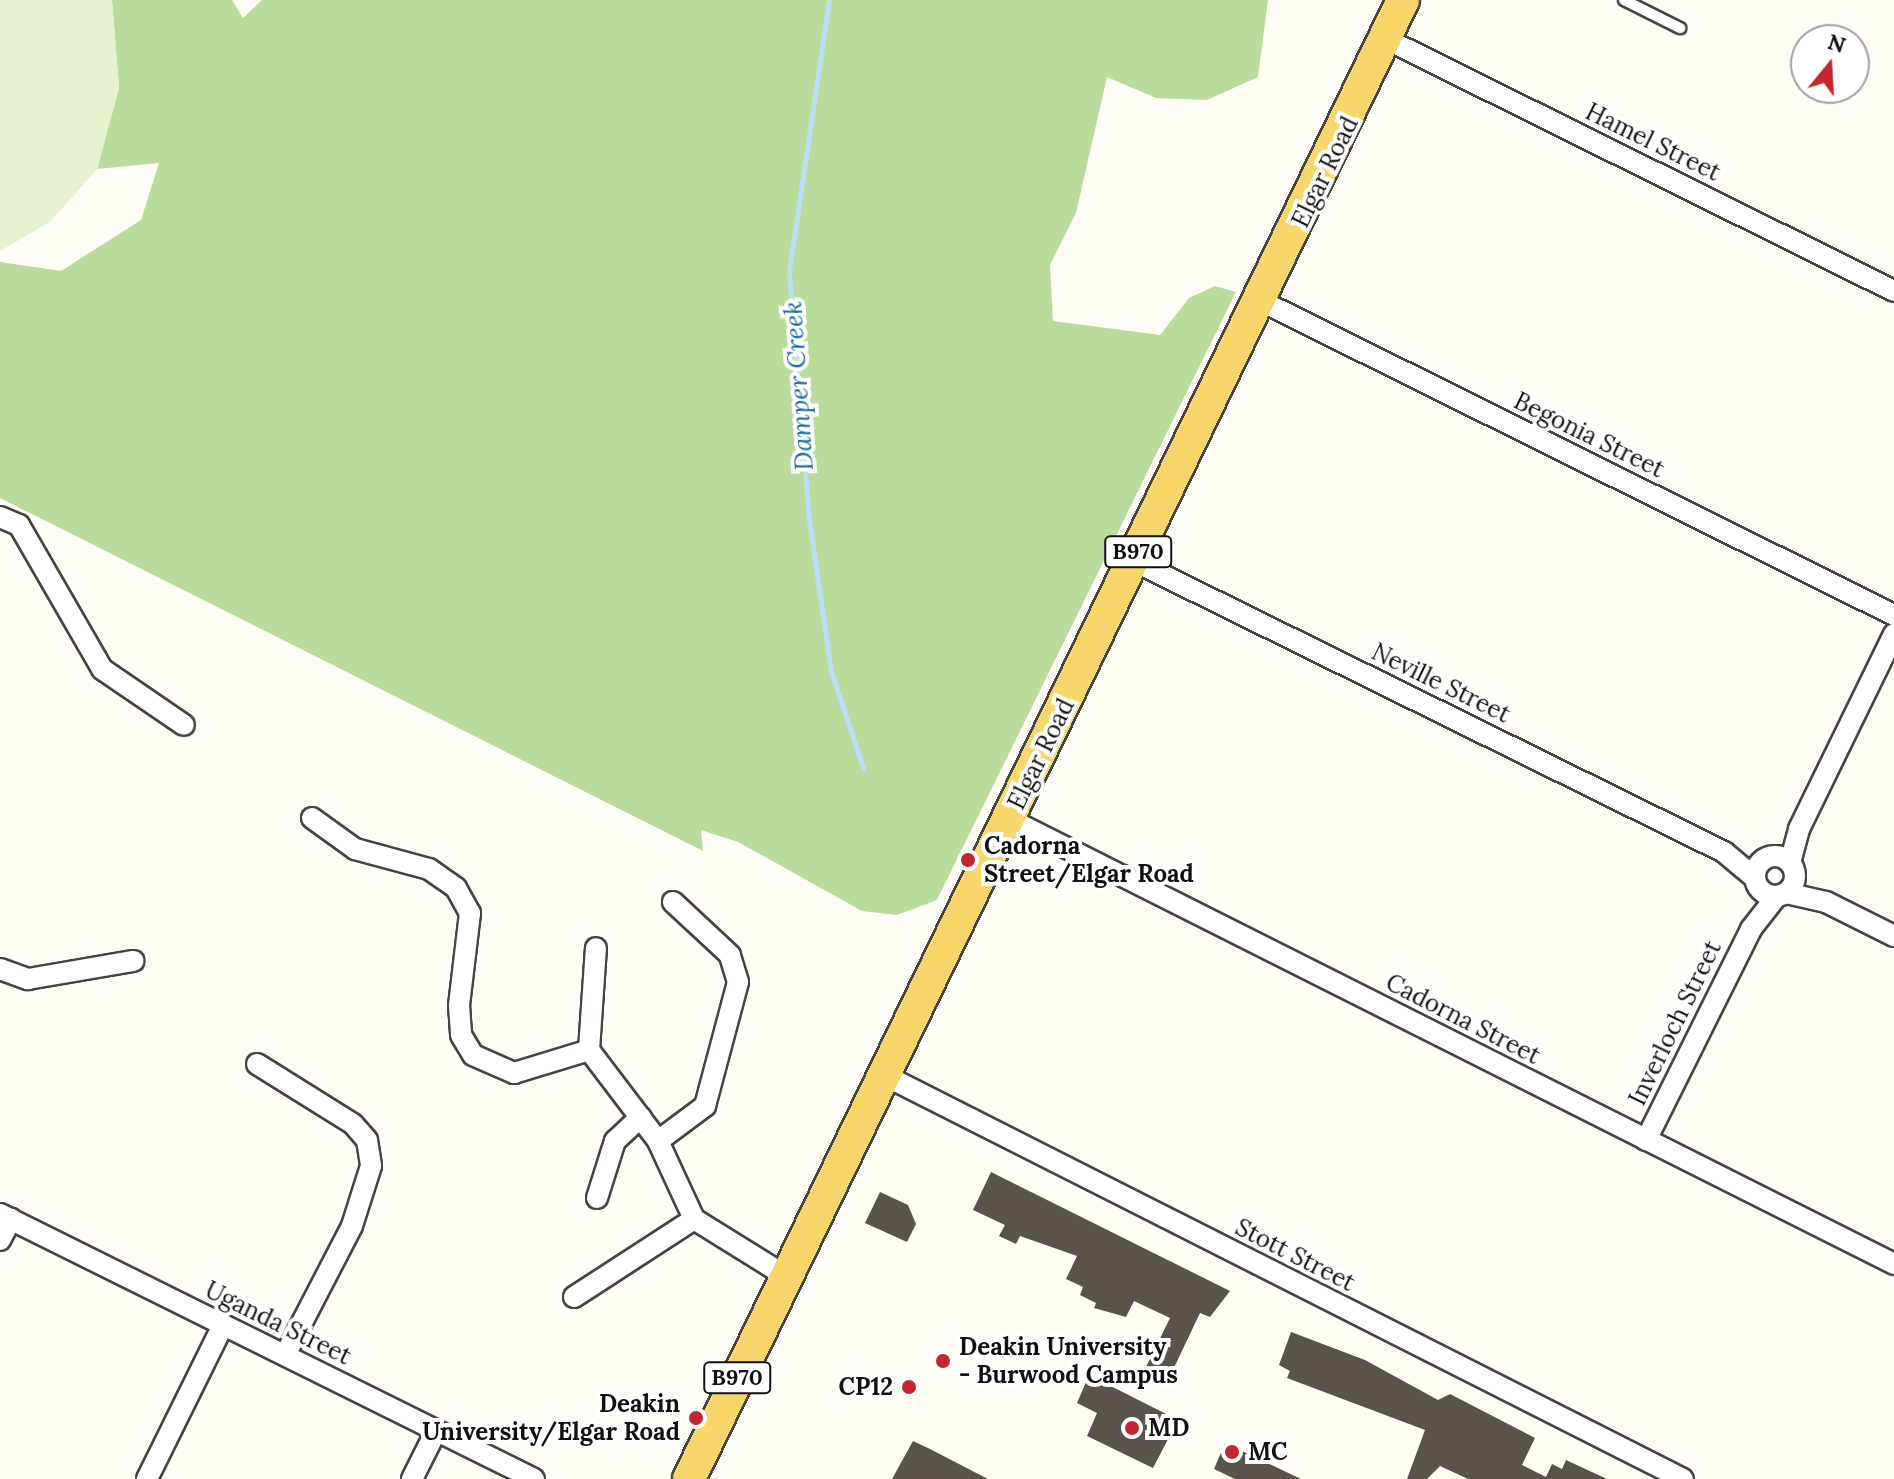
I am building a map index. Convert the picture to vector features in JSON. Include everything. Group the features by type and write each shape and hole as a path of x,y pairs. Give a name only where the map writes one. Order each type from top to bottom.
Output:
{"main road":[{"name":"Elgar Road","path":"689,1479 1261,301 1392,17"},
{"path":"716,1479 719,1417"}],"street":[{"name":"Hamel Street","path":"1392,17 1894,291"},
{"name":"Begonia Street","path":"1261,301 1894,615"},
{"path":"0,517 19,525 102,669 184,725"},
{"name":"Neville Street","path":"1134,561 1724,852 1769,889 1826,902 1894,936"},
{"path":"1769,889 1894,634"},
{"path":"312,818 355,849 429,869 456,888 470,913 459,1005 461,1035 473,1055 514,1073 589,1050"},
{"name":"Cadorna Street","path":"1009,819 1894,1264"},
{"name":"Neville Street","path":"1724,852 1781,863 1826,902"},
{"path":"1769,889 1781,863"},
{"name":"Inverloch Street","path":"1646,1140 1769,889"},
{"path":"658,1141 705,1106 738,982 730,955 673,902"},
{"path":"596,948 589,1050 658,1141 694,1219 786,1276"},
{"path":"0,969 28,979 133,961"},
{"path":"257,1064 353,1124 367,1140 371,1166 352,1226 285,1355"},
{"name":"Stott Street","path":"884,1075 1683,1479"},
{"path":"597,1198 615,1141 641,1117"},
{"path":"0,1240 5,1216"},
{"name":"Uganda Street","path":"5,1216 534,1479"},
{"path":"574,1297 694,1219"},
{"path":"147,1479 223,1325"},
{"path":"412,1479 436,1431"}],"lane":[{"path":"1624,0 1680,28"}],"green space":[{"path":"0,0 112,0 119,88 97,169 50,222 0,251"},
{"path":"112,0 232,0 243,18 262,0 1268,0 1258,77 1207,100 1156,98 1107,77 1076,213 1050,265 1053,321 1160,335 1189,298 1215,286 1236,292 937,900 897,915 862,911 738,842 701,830 703,851 0,498 0,262 61,271 141,220 159,163 97,169 119,88"}],"building":[{"path":"991,1172 1230,1291 1210,1317 1200,1313 1171,1374 1146,1367 1170,1318 1134,1301 1126,1317 1094,1308 1096,1303 1080,1295 1083,1287 1066,1279 1077,1256 1020,1236 1016,1244 999,1236 1005,1225 973,1210"},
{"path":"880,1192 908,1205 916,1224 907,1242 865,1223"},
{"path":"1291,1332 1365,1360 1438,1400 1450,1394 1535,1438 1522,1465 1546,1477 1552,1464 1562,1469 1566,1460 1607,1479 1468,1479 1440,1466 1427,1479 1407,1479 1425,1430 1287,1378 1290,1371 1279,1365"},
{"name":"MD","path":"1089,1375 1178,1420 1153,1468 1087,1436 1097,1413 1077,1403"},
{"name":"CP12","path":"913,1441 930,1449 988,1479 892,1479"},
{"name":"MC","path":"1225,1443 1301,1479 1235,1479 1214,1469"}],"waterway":[{"name":"Damper Creek","path":"829,0 789,272 809,519 831,671 863,768"}],"place":[{"name":"Cadorna Street/Elgar Road","path":"968,860"},
{"name":"Deakin University - Burwood Campus","path":"943,1361"},
{"name":"CP12","path":"909,1387"},
{"name":"Deakin University/Elgar Road","path":"696,1418"},
{"name":"MD","path":"1132,1428"},
{"name":"MC","path":"1232,1452"}]}
